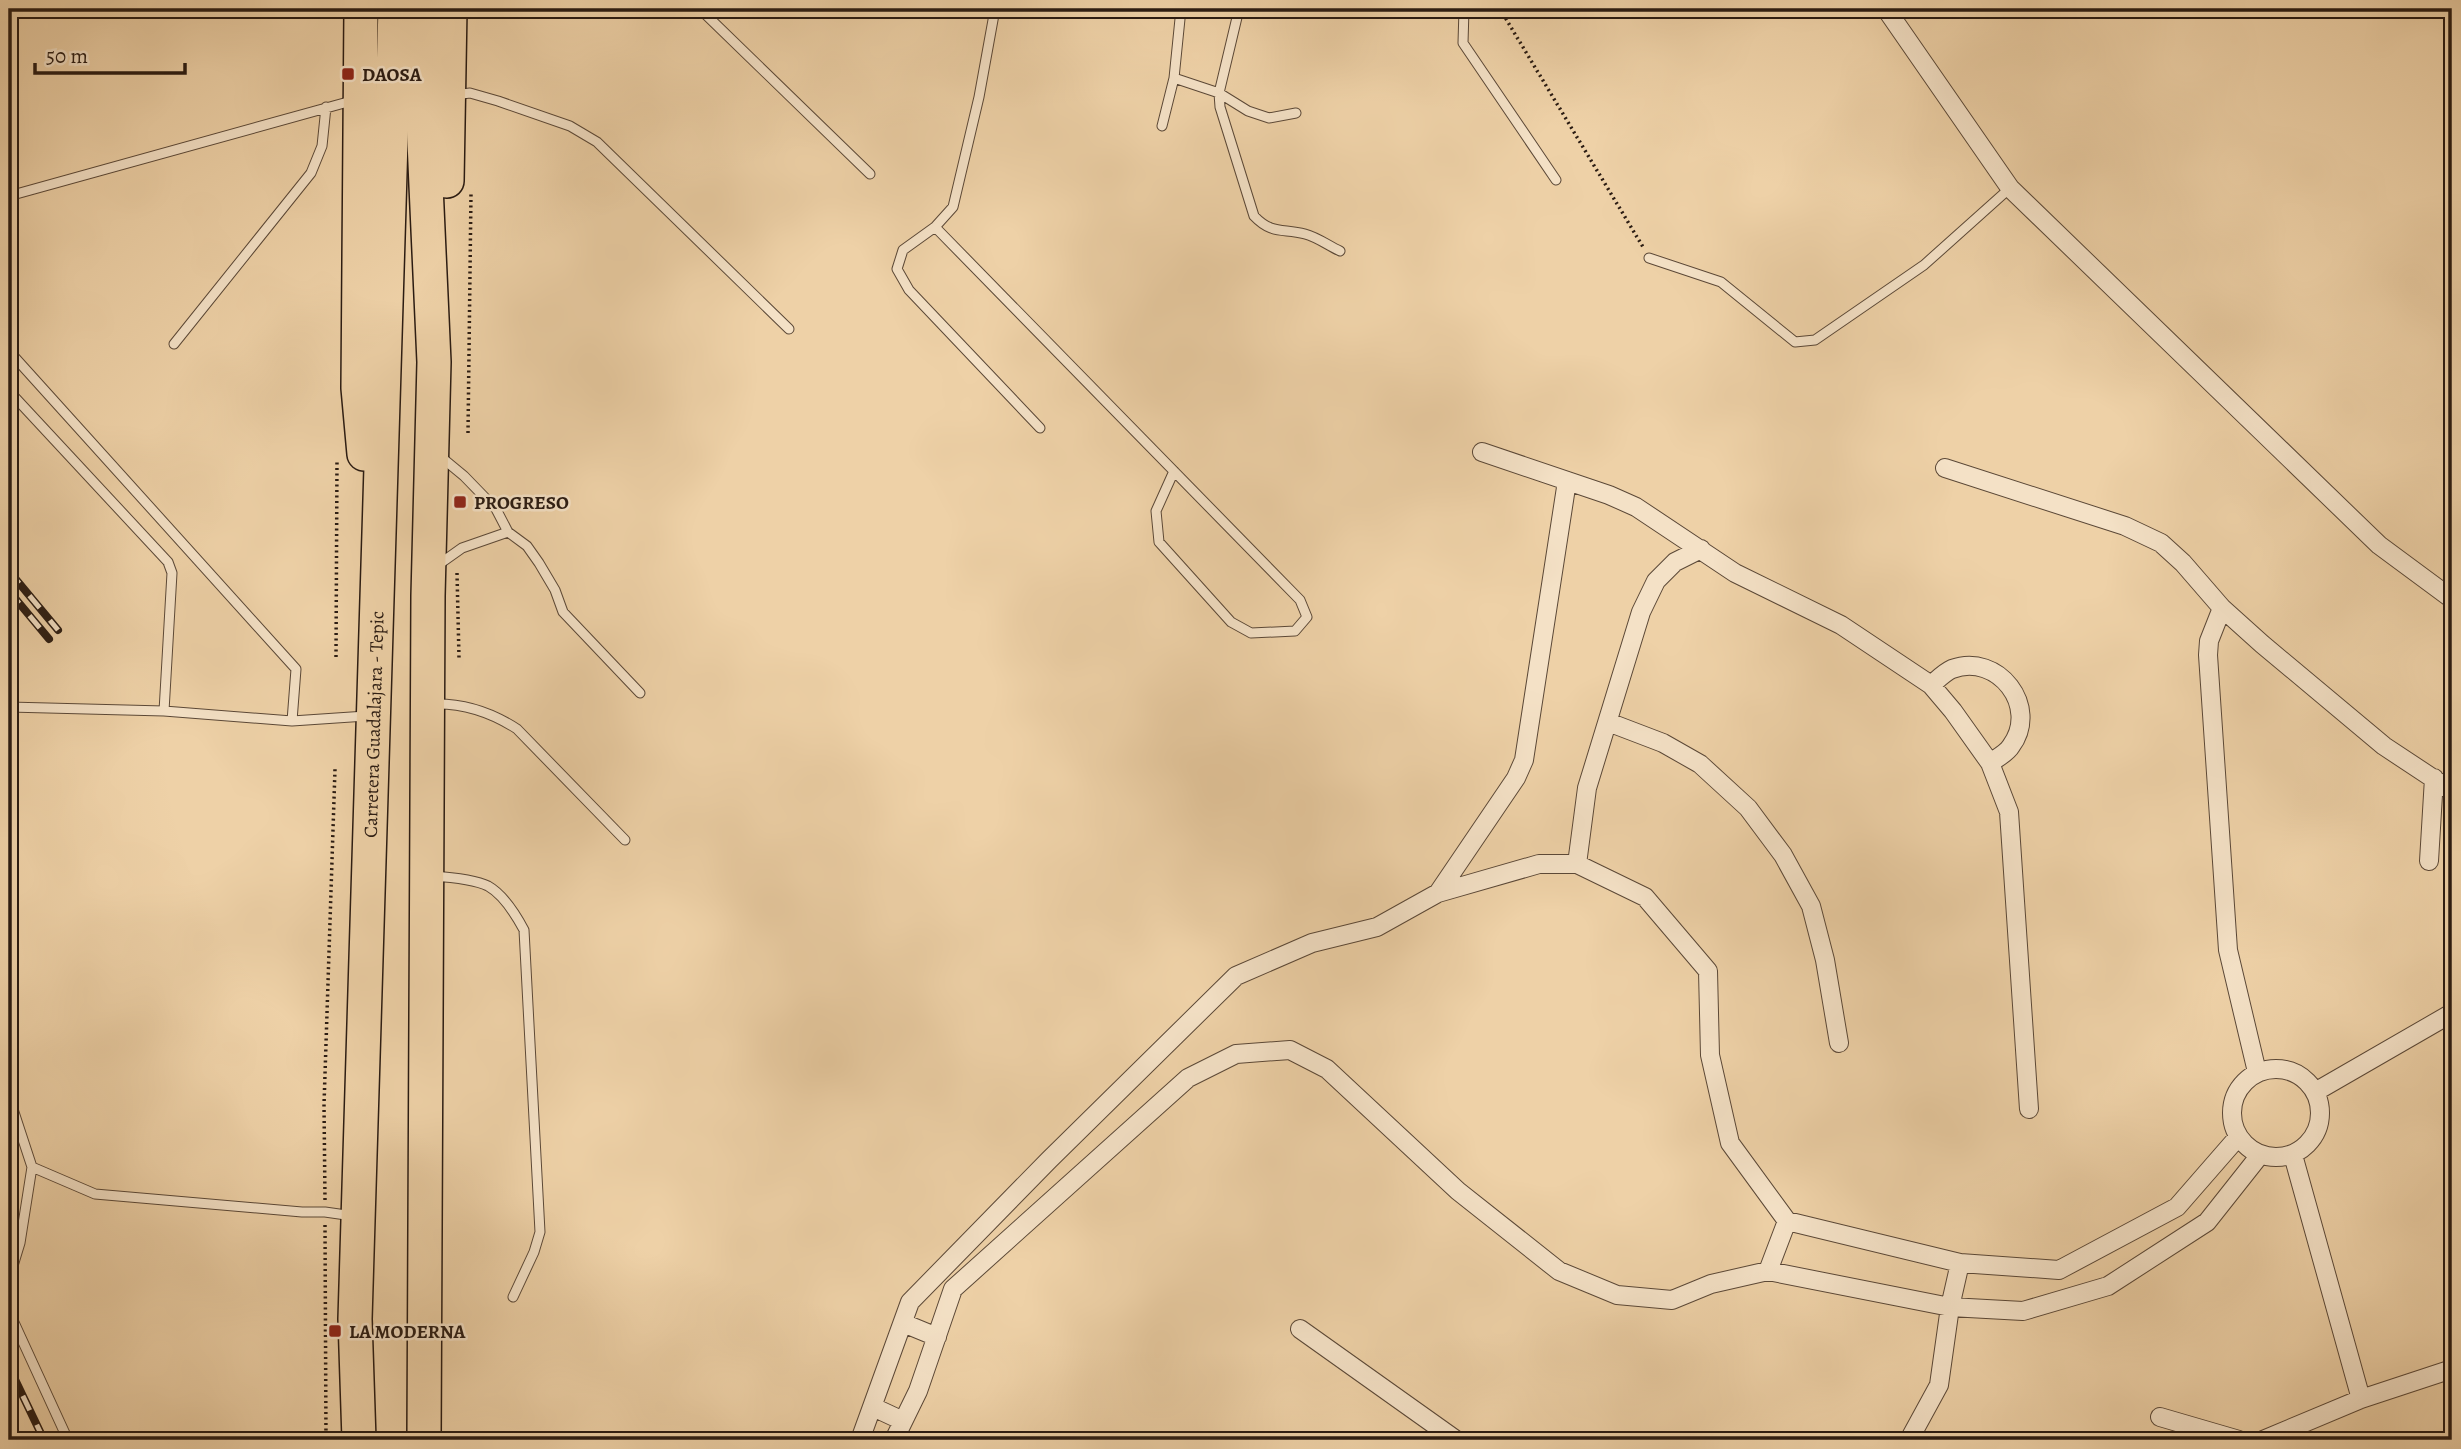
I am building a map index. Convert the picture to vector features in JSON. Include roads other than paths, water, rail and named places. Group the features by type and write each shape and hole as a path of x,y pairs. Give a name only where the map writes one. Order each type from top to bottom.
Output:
{"highway":[{"path":"361,9 358,388 378,591"},
{"name":"Carretera Guadalajara - Tepic","path":"359,1440 355,1319 395,9"},
{"path":"418,9 434,362 432,449 443,573 427,705 424,1440"},
{"path":"434,362 445,279 450,9"}],"street":[{"path":"1886,9 2010,188 2379,544 2452,599"},
{"path":"1482,453 1636,507 1735,572 1841,625 1931,685 1953,710 1990,763 2009,812 2029,1109"},
{"path":"1945,468 2125,526 2161,542 2222,608 2262,644 2384,746 2452,791"},
{"path":"1438,893 1516,778 1524,760 1567,481"},
{"path":"1577,864 1587,788 1642,612 1656,581 1675,562 1701,549"},
{"path":"2222,608 2209,640 2208,655 2228,950 2257,1072"},
{"path":"1931,685 1952,669 1978,666 2002,676 2018,697 2022,723 2011,747 1990,763"},
{"path":"1608,722 1663,743 1700,765 1748,808 1783,855 1811,906 1825,960 1839,1043"},
{"path":"2429,861 2434,778"},
{"path":"860,1440 910,1302 1049,1160 1236,976 1312,943 1377,926 1438,893 1539,864 1577,864 1645,897 1708,971 1710,1055 1730,1143 1787,1221 1960,1262 2059,1270 2177,1207 2238,1137"},
{"path":"2315,1092 2452,1013"},
{"path":"894,1440 918,1391 953,1289 1188,1078 1236,1054 1290,1050 1327,1069 1458,1191 1559,1271 1618,1295 1672,1300 1711,1284 1768,1271 1950,1307 2023,1311 2108,1286 2207,1222 2260,1155"},
{"path":"2278,1068 2300,1075 2315,1092 2321,1114 2317,1130 2307,1145 2293,1155 2260,1155 2238,1137 2231,1113 2238,1089 2257,1072 2278,1068"},
{"path":"2293,1155 2361,1399"},
{"path":"1049,1160 1073,1181"},
{"path":"1768,1271 1787,1221"},
{"path":"1909,1440 1939,1385 1950,1307 1960,1262"},
{"path":"903,1323 937,1337"},
{"path":"1300,1329 1456,1440"},
{"path":"2263,1440 2361,1399 2452,1369"},
{"path":"873,1407 903,1421"},
{"path":"2160,1417 2239,1440"}],"lane":[{"path":"700,9 870,174"},
{"path":"995,9 979,97 953,206 935,227 903,250 897,269 909,290 1040,428"},
{"path":"1162,126 1174,78 1181,9"},
{"path":"1239,9 1219,93 1220,107 1254,216 1263,225 1275,230 1306,234 1340,251"},
{"path":"1464,9 1463,43 1556,180"},
{"path":"1174,78 1219,93 1248,111 1269,118 1296,113"},
{"path":"448,95 470,93 498,101 570,126 597,142 789,330"},
{"path":"9,196 360,99"},
{"path":"174,344 311,173 322,146 326,107"},
{"path":"1649,258 1721,282 1795,342 1815,340 1924,265 2010,188"},
{"path":"935,227 1174,471 1300,600 1307,617 1295,631 1251,633 1231,622 1159,542 1156,511 1174,471"},
{"path":"9,351 296,668 292,721"},
{"path":"9,391 168,562 172,573 163,711"},
{"path":"432,449 496,509 508,532 527,546 539,563 555,590 563,612 640,693"},
{"path":"443,573 462,548 508,532"},
{"path":"427,705 456,704 498,716 517,729 625,840"},
{"path":"9,707 163,711 292,721 374,716"},
{"path":"426,876 449,877 488,887 514,911 524,930 540,1232 513,1297"},
{"path":"9,1097 32,1167 20,1242 9,1279"},
{"path":"32,1167 95,1194 325,1212 358,1217"},
{"path":"9,1285 12,1318 68,1440"}],"railway":[{"path":"9,571 58,630"},
{"path":"9,591 49,639"},
{"path":"9,1367 44,1440"}],"place":[{"name":"DAOSA","path":"348,74"},
{"name":"PROGRESO","path":"460,502"},
{"name":"LA MODERNA","path":"335,1331"}]}
